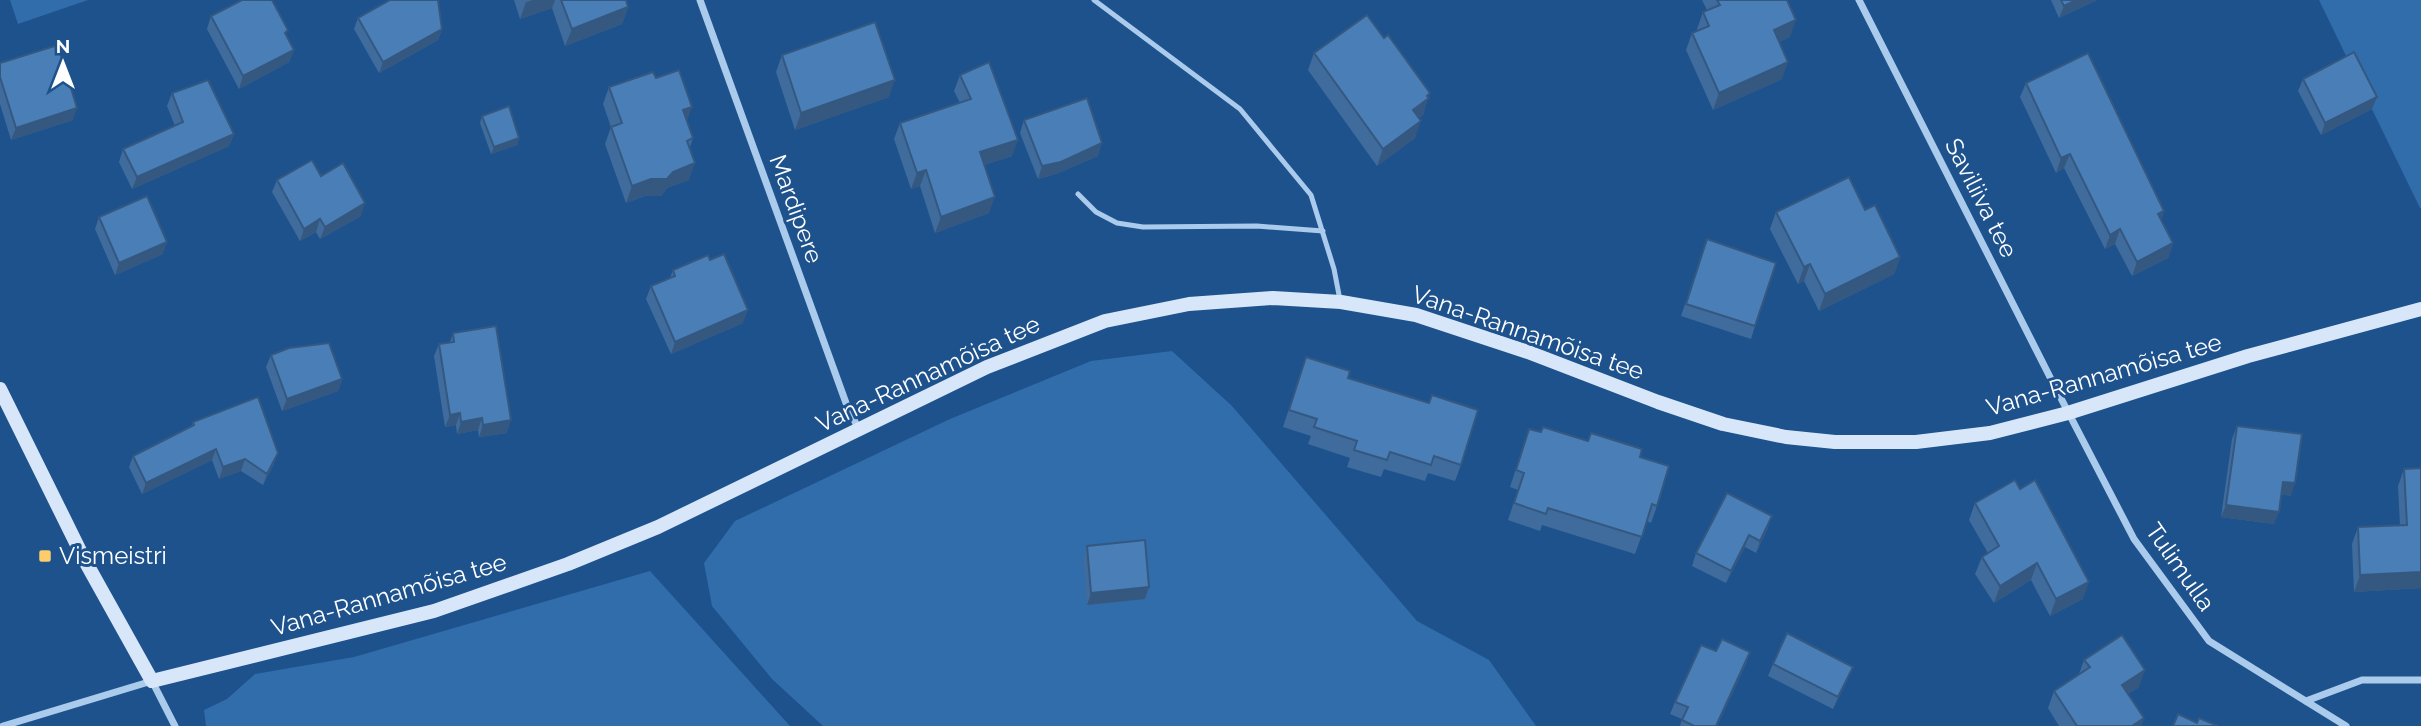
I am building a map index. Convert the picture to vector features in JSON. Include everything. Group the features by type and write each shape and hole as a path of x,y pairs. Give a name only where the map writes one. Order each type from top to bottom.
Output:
{"street":[{"name":"Mardipere","path":"700,0 846,403 860,430"},
{"name":"Saviliiva tee","path":"1859,0 2068,413"},
{"name":"Vana-Rannamõisa tee","path":"3,726 152,681 434,611 568,564 658,527 987,367 1105,321 1189,304 1273,298 1340,302 1416,315 1528,352 1723,424 1786,437 1835,442 1916,442 1990,433 2068,413 2248,356 2421,309"},
{"path":"0,389 84,559 175,726"},
{"name":"Tulimulla","path":"2068,413 2134,538 2209,641 2346,726"},
{"path":"2306,701 2362,680 2421,680"}],"lane":[{"path":"1094,0 1240,108 1311,195 1334,269 1340,302"},
{"path":"1078,194 1096,212 1117,223 1130,225 1170,229 1257,226 1322,231"}],"shaded area":[{"path":"10,0 88,0 18,24"},
{"path":"2319,0 2421,0 2421,208 2420,208"},
{"path":"1172,351 1232,406 1417,621 1489,660 1536,726 823,726 772,679 712,606 704,563 735,521 950,419 1091,361"},
{"path":"650,571 790,726 206,726 204,710 227,699 255,674 354,657"}],"building":[{"path":"242,0 272,0 288,30 285,33 294,50 243,76 211,16"},
{"path":"390,0 438,0 442,29 383,62 358,18"},
{"path":"561,0 626,0 628,7 572,29"},
{"path":"1717,0 1787,0 1796,20 1774,30 1788,62 1719,93 1692,33 1709,26 1703,12 1720,5"},
{"path":"2061,0 2076,0 2064,6"},
{"path":"1367,15 1384,38 1388,35 1430,93 1427,96 1429,98 1413,110 1421,121 1383,149 1314,53"},
{"path":"875,22 895,80 801,113 782,55"},
{"path":"58,45 77,108 16,128 0,77 0,63"},
{"path":"2354,52 2377,97 2325,123 2303,79"},
{"path":"2088,53 2164,211 2158,214 2173,243 2137,262 2120,229 2110,235 2070,154 2061,158 2026,83"},
{"path":"989,62 1018,140 980,152 995,197 941,217 926,170 917,173 900,123 971,99 960,75"},
{"path":"679,70 692,107 683,110 693,138 687,141 695,163 673,172 667,179 651,179 632,186 611,127 622,123 609,87 653,72 656,78"},
{"path":"208,80 234,134 137,177 123,149 183,122 172,93"},
{"path":"1087,98 1102,143 1061,162 1042,166 1024,120"},
{"path":"509,106 519,138 494,147 482,116"},
{"path":"312,160 321,176 343,163 365,203 325,227 320,219 304,229 277,180"},
{"path":"1849,177 1865,210 1875,205 1900,257 1825,294 1810,264 1804,267 1776,212"},
{"path":"147,196 167,242 119,263 99,217"},
{"path":"1707,239 1776,263 1755,326 1686,304"},
{"path":"724,254 748,310 675,342 651,286 675,276 673,270 708,255 710,260"},
{"path":"496,326 511,420 483,425 482,418 461,422 460,413 450,415 439,344 454,342 453,333"},
{"path":"329,343 342,379 287,399 271,355 289,348"},
{"path":"1306,357 1350,371 1348,378 1429,403 1432,395 1478,410 1461,465 1434,456 1431,465 1390,452 1387,460 1354,450 1357,441 1314,427 1317,419 1289,410"},
{"path":"258,397 278,453 267,474 245,459 223,467 216,449 146,483 133,456 194,425 193,422"},
{"path":"2237,426 2302,434 2295,483 2283,482 2279,512 2226,505"},
{"path":"1543,427 1588,441 1591,433 1642,449 1640,457 1669,466 1657,506 1652,504 1642,537 1548,508 1546,514 1514,503 1524,473 1516,470 1529,429 1541,432"},
{"path":"2421,468 2421,572 2360,575 2358,527 2407,525 2404,469"},
{"path":"2015,480 2020,489 2035,480 2089,582 2056,599 2037,563 2000,586 1982,557 1999,546 1975,503"},
{"path":"1727,493 1772,516 1760,541 1749,535 1731,571 1696,553"},
{"path":"1145,540 1149,587 1091,593 1087,546"},
{"path":"1787,633 1853,667 1838,697 1773,664"},
{"path":"2122,635 2145,670 2122,685 2144,718 2132,726 2077,726 2054,691 2090,667 2084,660"},
{"path":"1722,639 1750,652 1716,726 1694,726 1682,720 1688,707 1675,702 1701,645 1716,651"},
{"path":"2178,714 2197,723 2199,718 2218,726 2173,726"}],"place":[{"name":"Vismeistri","path":"45,556"}]}
